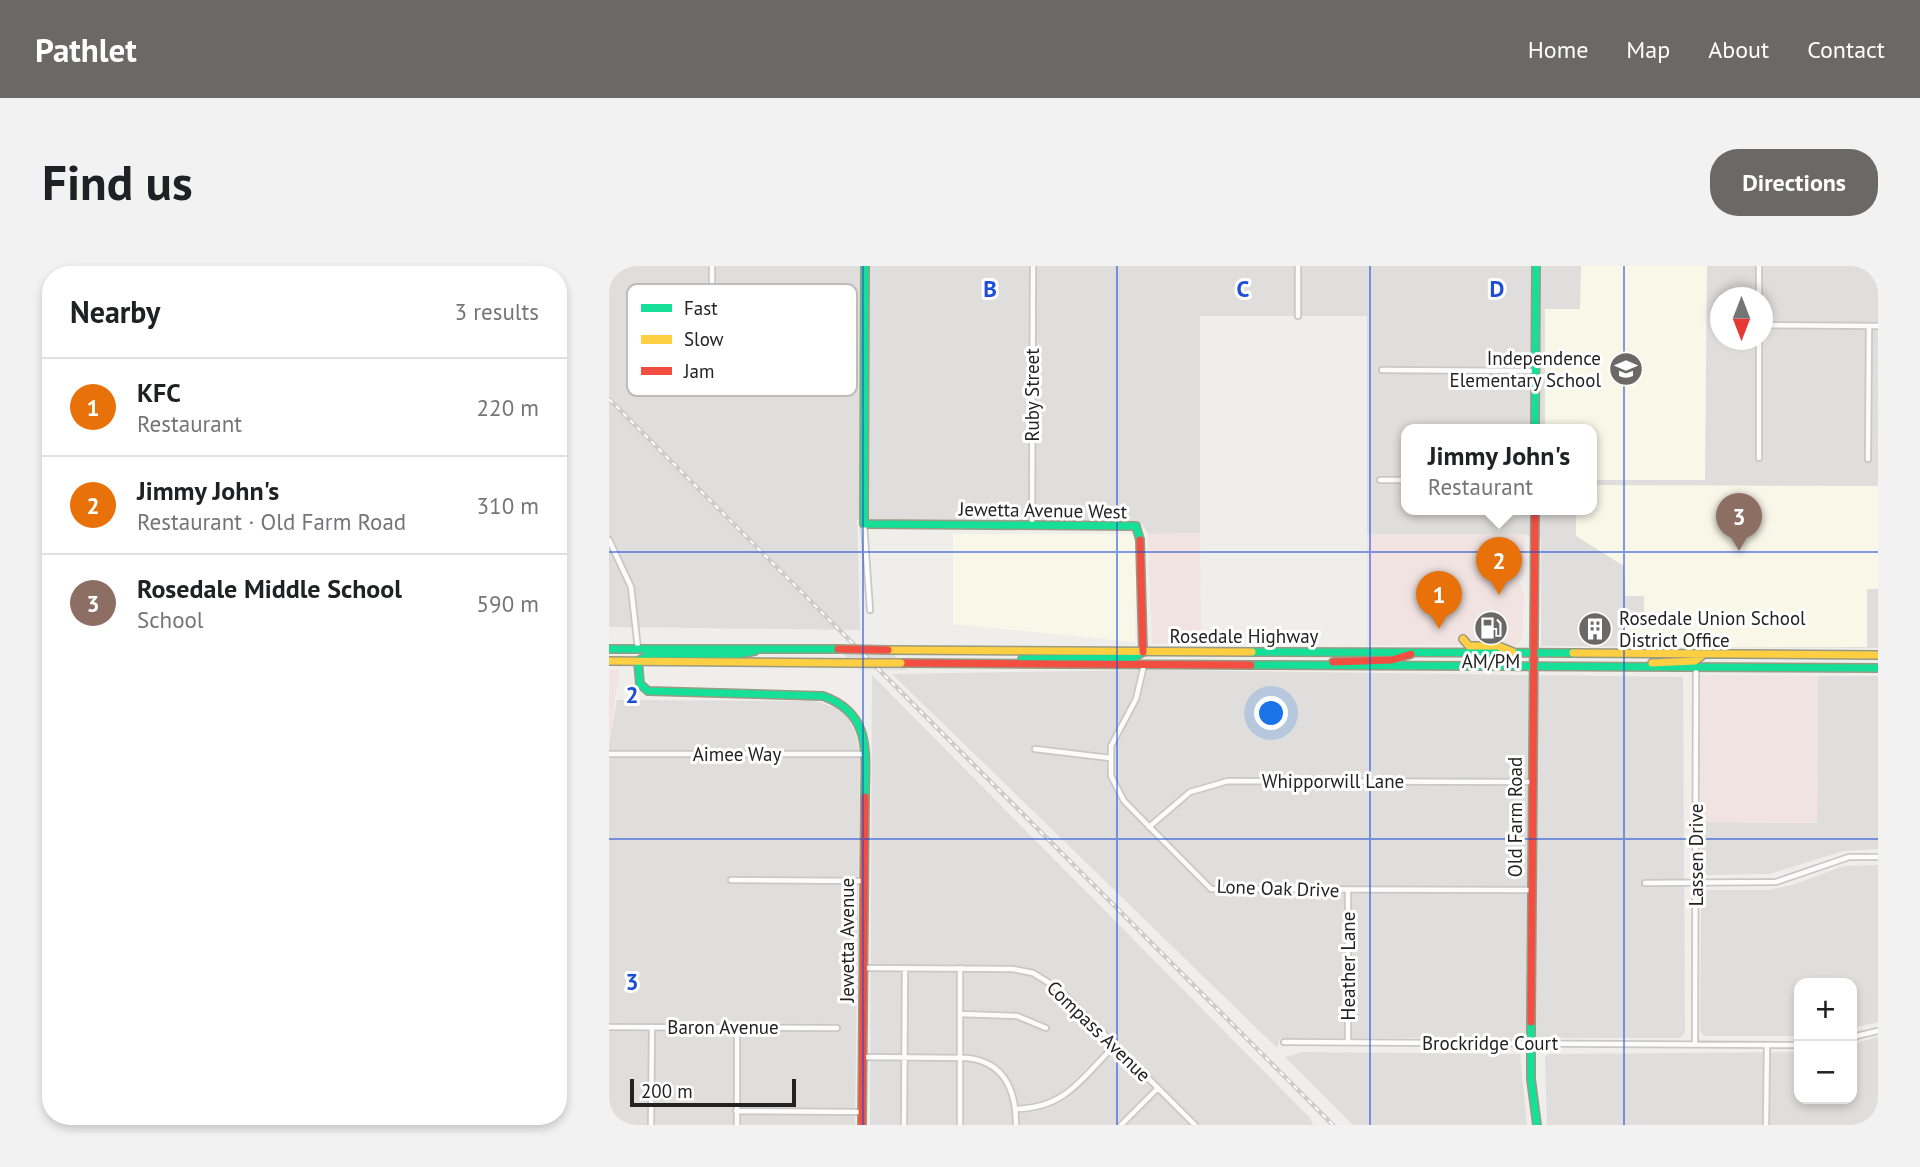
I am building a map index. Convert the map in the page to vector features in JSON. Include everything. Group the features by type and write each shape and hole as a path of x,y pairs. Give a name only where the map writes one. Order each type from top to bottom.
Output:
{"main road":[{"path":"864,524 865,266"},
{"path":"1535,424 1536,266"},
{"name":"Old Farm Road","path":"1535,515 1531,1088 1537,1125"},
{"name":"Jewetta Avenue West","path":"864,524 1136,526 1140,532 1143,652"},
{"path":"1463,639 1469,646 1498,646 1517,653"},
{"name":"Rosedale Highway","path":"609,649 1878,655"},
{"path":"609,659 632,656 638,649"},
{"path":"638,661 650,654 739,654 763,649"},
{"path":"1005,663 1033,658 1133,658 1143,652"},
{"path":"1144,664 1153,656 1212,656 1228,652"},
{"path":"1323,665 1340,660 1404,658 1413,653"},
{"path":"1638,666 1663,661 1695,661 1704,654"},
{"name":"Rosedale Highway","path":"609,659 852,663 1878,668"},
{"name":"Jewetta Avenue","path":"638,661 640,684 651,692 813,695 831,698 857,719 864,739 865,754 862,1125"}],"street":[{"path":"712,266 712,284"},
{"name":"Ruby Street","path":"1032,525 1033,266"},
{"path":"1298,266 1298,316"},
{"path":"1759,266 1759,287"},
{"path":"1773,325 1878,326"},
{"path":"1868,326 1868,459"},
{"path":"1759,350 1759,458"},
{"path":"1381,370 1535,371"},
{"path":"1380,480 1401,480"},
{"path":"864,524 870,610"},
{"path":"609,540 631,587 638,649"},
{"path":"1035,749 1110,758 1114,738 1136,699 1144,664"},
{"name":"Lassen Drive","path":"1695,1044 1696,667"},
{"name":"Aimee Way","path":"609,754 865,754"},
{"name":"Lone Oak Drive","path":"1110,758 1111,776 1119,794 1211,889 1531,890"},
{"name":"Whipporwill Lane","path":"1149,827 1190,792 1228,781 1531,782"},
{"path":"1645,883 1776,882 1849,857 1878,857"},
{"path":"731,880 863,881"},
{"name":"Heather Lane","path":"1348,890 1348,1042"},
{"name":"Compass Avenue","path":"863,968 1013,969 1043,977 1059,989 1195,1125"},
{"path":"904,1125 905,968"},
{"path":"960,968 960,1125"},
{"path":"960,1014 1017,1016 1046,1028"},
{"name":"Baron Avenue","path":"609,1027 837,1028"},
{"path":"651,1125 652,1027"},
{"path":"737,1027 737,1125"},
{"path":"1857,1036 1878,1031"},
{"name":"Brockridge Court","path":"1284,1042 1794,1045"},
{"path":"1016,1109 1042,1107 1057,1101 1115,1045"},
{"path":"1766,1125 1767,1045"},
{"path":"862,1057 960,1058 983,1061 998,1070 1009,1083 1016,1109 1016,1125"},
{"path":"1121,1125 1158,1088"},
{"path":"736,1111 862,1112"}],"shaded area":[{"path":"609,266 1878,266 1878,648 1541,646 1541,540 1523,534 1367,534 1367,316 1200,316 1200,533 1148,534 1142,524 857,520 860,630 609,627"},
{"name":"Independence Elementary School","path":"1581,266 1707,266 1705,480 1597,480 1597,424 1545,424 1545,309 1580,309"},
{"path":"1597,485 1878,486 1878,589 1867,589 1867,647 1622,647 1622,621 1635,613 1644,612 1644,596 1625,596 1624,566 1576,536 1576,515 1597,515"},
{"path":"1200,533 1201,645 1152,643 1148,534"},
{"path":"953,534 1137,534 1135,642 953,624"},
{"path":"1367,534 1524,534 1524,574 1519,580 1524,595 1522,639 1516,646 1472,642 1459,645 1367,645"},
{"path":"609,670 619,670 609,744"},
{"path":"1152,670 1683,677 1685,1033 1680,1038 1280,1038 1277,1048 892,674"},
{"path":"872,675 1310,1118 1313,1125 870,1125"},
{"path":"1697,675 1818,676 1817,823 1696,822"},
{"path":"1818,676 1878,676 1878,849 1843,851 1770,874 1706,875 1701,870 1701,822 1817,823"},
{"path":"617,700 816,701 844,711 855,731 860,752 855,1125 609,1125 609,744"},
{"path":"1878,865 1878,1022 1857,1027 1857,978 1794,978 1794,1036 1705,1036 1700,1031 1701,895 1706,890 1768,890 1792,885 1844,866"},
{"path":"1878,1037 1878,1125 1547,1125 1545,1058 1548,1054 1794,1052 1794,1104 1857,1104 1857,1043"},
{"path":"1303,1052 1520,1054 1527,1125 1353,1125 1285,1057"}],"pier":[{"path":"834,644 884,645 908,670 858,669"}],"railway":[{"path":"609,399 1333,1125"}],"traffic: fast":[{"path":"865,266 864,524 1136,526 1140,540"},
{"path":"1535,424 1536,266"},
{"path":"609,649 838,649"},
{"path":"638,661 650,654 739,654 755,651"},
{"path":"1022,659 1133,658 1143,652"},
{"path":"1252,652 1573,653"},
{"path":"638,661 640,684 648,691 823,696 839,704 851,713 863,737 865,797"},
{"path":"1251,665 1878,668"},
{"path":"1531,1022 1531,1079 1537,1125"}],"traffic: slow":[{"path":"1463,639 1469,646 1498,646 1513,652"},
{"path":"888,650 1252,652"},
{"path":"1573,653 1878,655"},
{"path":"1652,663 1695,661 1704,654"},
{"path":"609,661 852,663"},
{"path":"852,663 901,663"}],"traffic: jam":[{"path":"1531,1022 1535,515"},
{"path":"1140,540 1143,652"},
{"path":"838,649 888,650"},
{"path":"1333,662 1392,660 1411,654"},
{"path":"901,663 1251,665"},
{"path":"862,1125 865,797"}],"place":[{"name":"Independence Elementary School","path":"1626,369"},
{"name":"Rosedale Middle School","path":"1739,551"},
{"name":"Jimmy John's","path":"1499,595"},
{"name":"AM/PM","path":"1491,628"},
{"name":"KFC","path":"1439,629"},
{"name":"Rosedale Union School District Office","path":"1595,629"}]}
